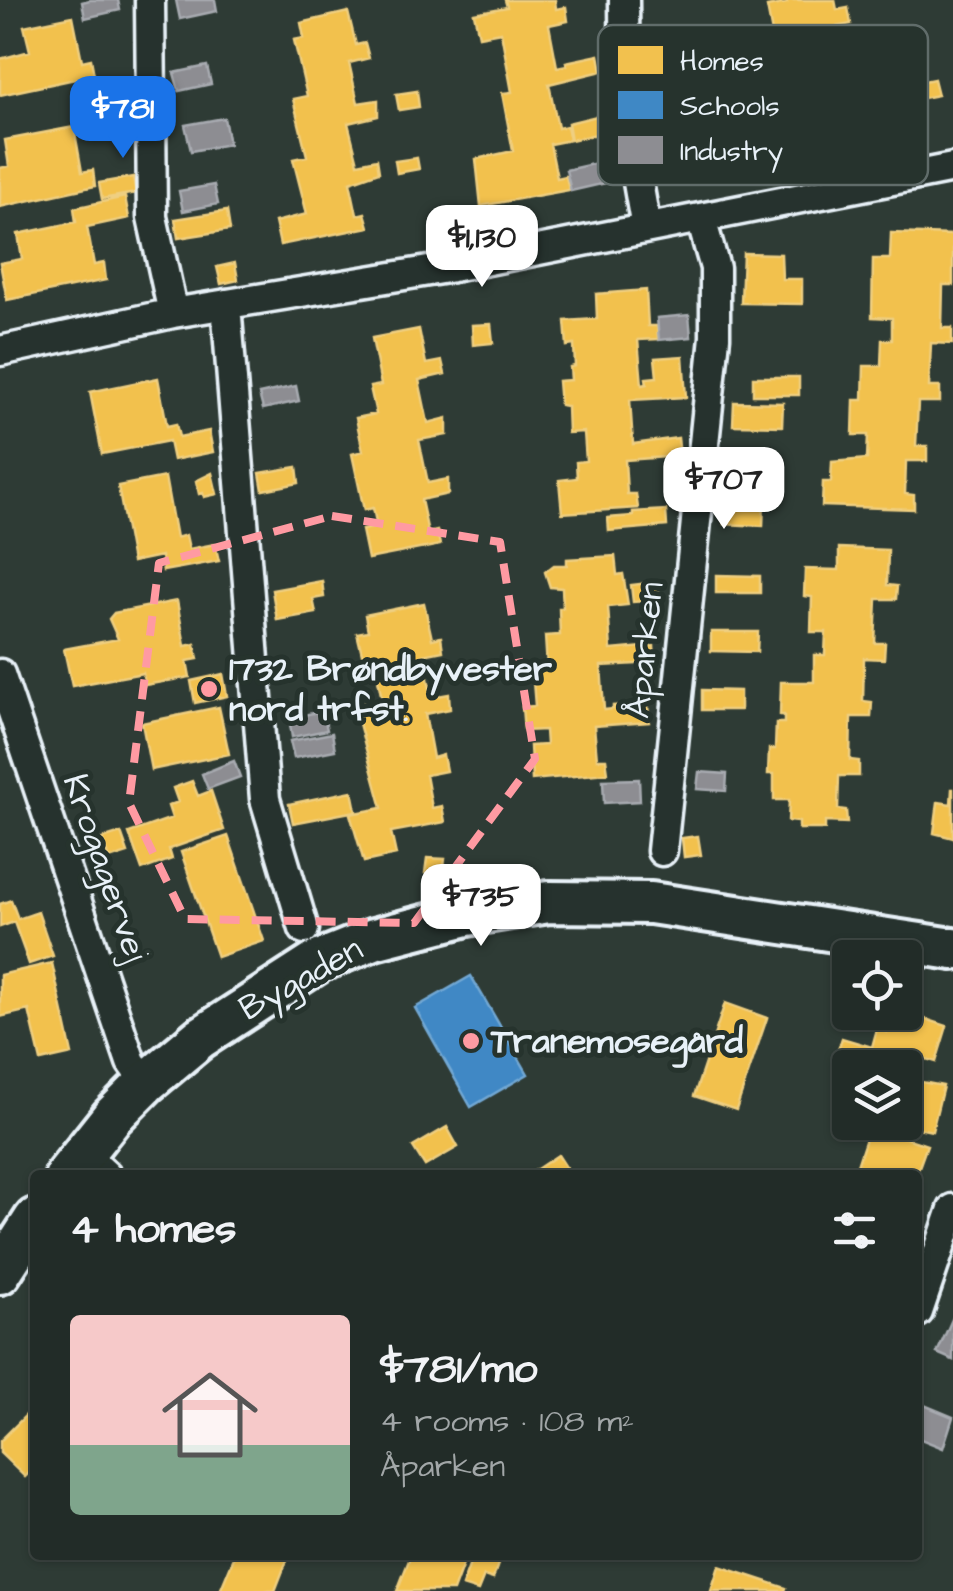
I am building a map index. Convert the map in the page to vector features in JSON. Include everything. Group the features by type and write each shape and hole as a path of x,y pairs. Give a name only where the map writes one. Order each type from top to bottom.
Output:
{"street":[{"path":"150,0 152,217 174,313"},
{"path":"624,0 624,25"},
{"path":"928,173 953,168"},
{"path":"638,185 646,228"},
{"path":"0,351 174,313 447,268 869,185"},
{"name":"Åparken","path":"662,851 715,337 715,268 701,219"},
{"path":"226,304 265,798 304,928"},
{"name":"Krogagervej","path":"1,678 131,1062 146,1083"},
{"name":"Bygaden","path":"85,1168 146,1083 200,1038 320,961 374,939 549,902 652,903 953,949"},
{"path":"922,1300 953,1209"},
{"path":"0,1273 30,1227"}],"highlighted area":[{"path":"332,516 500,542 535,759 414,923 185,919 129,803 159,563"}],"building: Homes":[{"path":"505,0 555,0 556,9 566,7 568,21 549,25 557,67 598,55 598,72 549,84 558,128 567,126 570,140 550,144 557,178 566,176 569,190 481,206 476,159 513,151 502,93 512,92 501,32 479,36 474,13 507,7"},
{"path":"786,0 835,0 837,10 848,8 851,24 770,25 767,7 787,3"},
{"path":"348,12 356,45 365,43 369,58 349,63 358,103 378,100 378,116 348,123 358,163 377,159 379,172 350,182 357,215 365,213 369,227 280,245 275,222 307,214 293,159 307,156 293,99 307,96 294,40 304,38 301,23"},
{"path":"73,16 82,61 91,59 94,75 0,95 0,59 30,51 24,26"},
{"path":"934,79 938,95 928,97 928,80"},
{"path":"417,91 419,107 399,110 396,94"},
{"path":"598,116 598,134 571,140 568,123"},
{"path":"74,127 82,172 93,170 95,186 0,207 0,168 9,166 5,140"},
{"path":"417,158 419,169 397,173 395,161"},
{"path":"133,177 136,193 102,199 99,183"},
{"path":"125,197 129,218 87,227 94,265 104,263 106,280 7,300 0,263 22,259 18,234 76,222 74,208"},
{"path":"227,211 230,230 178,238 175,219"},
{"path":"891,233 953,235 953,285 943,285 942,328 952,328 952,344 931,343 929,387 940,387 940,402 918,402 916,446 927,446 927,461 906,461 905,494 914,495 914,509 822,506 823,482 831,482 832,462 867,459 868,435 853,435 854,400 863,400 864,366 881,366 882,340 892,340 892,318 872,317 873,259 890,259"},
{"path":"743,253 781,254 782,279 802,279 802,304 741,303"},
{"path":"235,263 238,280 221,284 217,267"},
{"path":"646,290 648,326 657,326 658,339 638,340 642,385 647,384 646,378 657,377 655,358 683,356 686,397 630,400 633,444 678,438 680,456 625,460 627,494 636,494 638,508 562,513 559,480 577,478 576,462 586,461 584,432 568,433 567,406 560,405 558,381 571,380 570,367 575,366 574,345 567,346 565,321 597,319 596,294"},
{"path":"491,324 493,343 473,345 472,325"},
{"path":"419,329 426,364 442,361 445,374 419,380 428,423 447,418 447,435 419,440 428,483 448,479 448,494 421,500 428,533 437,531 440,545 368,559 362,530 377,527 373,508 364,510 352,454 363,451 356,418 376,414 370,387 381,385 372,338"},
{"path":"753,377 799,377 799,395 753,395"},
{"path":"158,378 167,426 176,424 179,437 209,431 213,452 173,460 169,441 102,454 90,392"},
{"path":"734,402 783,403 782,426 733,425"},
{"path":"297,467 299,483 263,490 260,473"},
{"path":"212,473 217,494 204,497 199,494 196,481"},
{"path":"165,477 176,538 186,535 189,549 215,544 219,561 163,571 161,556 132,562 118,486"},
{"path":"726,501 764,503 763,526 724,524"},
{"path":"666,510 667,526 609,531 608,518"},
{"path":"839,548 888,550 887,585 897,586 896,599 877,599 875,643 885,643 884,659 864,658 863,701 872,702 871,717 851,717 850,760 859,761 859,776 839,776 838,809 846,810 847,823 825,822 825,829 799,829 799,822 788,821 789,800 774,800 774,774 768,774 769,749 775,749 776,723 784,723 784,715 780,715 781,682 814,682 814,655 825,655 826,632 811,632 812,597 804,596 805,569 839,570"},
{"path":"615,556 617,575 623,574 628,605 608,607 611,650 654,646 655,663 601,666 604,710 648,704 649,722 594,726 597,759 606,759 608,773 532,780 530,746 546,745 545,730 524,731 522,707 535,706 532,669 547,668 545,636 560,635 559,608 563,608 562,588 550,587 545,572 554,565 567,565 567,559"},
{"path":"716,575 760,576 760,593 716,593"},
{"path":"322,581 324,597 313,599 316,613 277,620 272,590"},
{"path":"658,582 660,600 633,602 631,585"},
{"path":"177,601 185,646 195,644 198,659 187,661 190,677 145,685 143,673 72,686 64,649 118,639 109,619 114,613"},
{"path":"424,603 432,639 441,637 443,651 423,655 432,697 449,694 450,709 425,714 433,758 443,755 446,771 426,775 432,808 442,806 445,822 391,832 396,855 364,862 350,814 382,808 354,705 382,700 375,664 365,666 357,633 368,631 365,615"},
{"path":"711,632 758,632 757,652 711,651"},
{"name":"1732 Brøndbyvester nord trfst.","path":"223,674 227,696 195,703 191,681"},
{"path":"702,690 740,691 740,710 702,710"},
{"path":"219,707 229,754 151,770 142,723"},
{"path":"192,781 198,796 211,791 224,830 169,849 172,859 142,870 129,833 172,818 168,806 178,802 173,788"},
{"path":"952,789 953,838 934,833 938,802 951,804"},
{"path":"352,791 356,811 293,823 289,804"},
{"path":"121,833 128,853 109,859 102,839"},
{"path":"228,836 264,941 217,957 181,852"},
{"path":"698,836 701,855 684,857 682,838"},
{"path":"427,858 445,859 443,874 425,873"},
{"path":"11,900 18,919 38,912 53,956 29,964 14,922 0,927 0,904"},
{"path":"52,963 72,1054 41,1061 29,1010 0,1017 0,975"},
{"path":"725,1003 767,1018 736,1110 694,1096"},
{"path":"922,1018 947,1026 936,1062 923,1058 922,1061 922,1050 838,1050 842,1038 872,1047 877,1030 922,1030"},
{"path":"922,1082 943,1086 932,1131 922,1129"},
{"path":"447,1127 458,1147 425,1166 413,1147"},
{"path":"865,1140 912,1140 927,1145 918,1170 856,1170"},
{"path":"558,1155 568,1170 536,1170"},
{"path":"30,1413 30,1472 25,1477 0,1453 0,1441"},
{"path":"233,1560 287,1560 275,1591 220,1591"},
{"path":"409,1560 465,1560 453,1591 397,1591"},
{"path":"471,1560 499,1560 493,1579 484,1576 478,1591 462,1586"},
{"path":"719,1566 786,1588 785,1591 711,1591"}],"building: Schools":[{"name":"Tranemosegård","path":"471,976 528,1074 471,1107 415,1008"}],"building: Industry":[{"path":"118,0 120,10 85,18 82,2"},
{"path":"176,0 215,0 217,11 180,19"},
{"path":"207,66 211,84 179,91 174,73"},
{"path":"123,104 126,123 86,130 83,111"},
{"path":"224,118 229,144 191,151 185,125"},
{"path":"598,163 598,185 571,191 566,170"},
{"path":"214,185 218,204 183,211 179,191"},
{"path":"689,315 691,337 659,340 657,318"},
{"path":"296,386 299,401 263,409 259,394"},
{"path":"323,711 327,730 292,737 289,718"},
{"path":"332,733 335,750 294,758 290,741"},
{"path":"234,761 240,777 208,789 202,774"},
{"path":"699,772 727,774 726,791 697,789"},
{"path":"639,779 640,801 604,803 603,780"},
{"path":"953,1317 953,1360 937,1353"},
{"path":"924,1405 953,1417 943,1448 922,1440"}],"place":[{"name":"1732 Brøndbyvester nord trfst.","path":"209,689"},
{"name":"Tranemosegård","path":"471,1041"}]}
